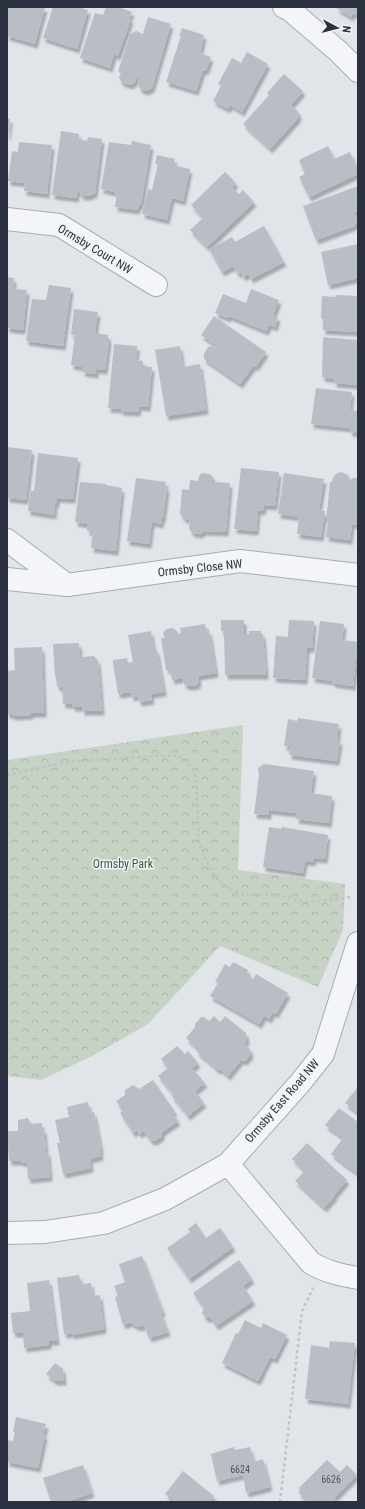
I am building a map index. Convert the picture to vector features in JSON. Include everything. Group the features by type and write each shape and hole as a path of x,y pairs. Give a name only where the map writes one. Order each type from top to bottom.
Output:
{"street":[{"path":"284,7 290,10 338,51 358,71"},
{"name":"Ormsby Court NW","path":"7,219 59,225 156,285"},
{"path":"7,540 67,585"},
{"name":"Ormsby Close NW","path":"7,580 67,585 240,561 358,575"},
{"name":"Ormsby East Road NW","path":"7,1233 45,1232 104,1223 165,1199 228,1164 300,1083 323,1054 358,943"},
{"path":"228,1164 311,1263 338,1275 358,1278"}],"path":[{"path":"7,775 66,762 171,755 182,758 190,765 196,777 200,843 208,864 216,878 230,890 246,895 276,894 299,901 312,902 350,897"},
{"path":"280,1502 302,1311 322,1269"}],"green space":[{"name":"Ormsby Park","path":"243,725 238,870 345,884 343,930 318,987 220,946 148,1024 92,1056 41,1080 7,1076 7,760"}],"building":[{"path":"7,7 45,7 35,44 7,36"},
{"path":"53,7 78,7 88,10 77,49 43,38"},
{"path":"106,7 118,7 132,12 118,56 114,54 110,68 80,58 95,13 103,15"},
{"path":"358,7 358,15 353,13 351,17 336,8"},
{"path":"148,17 171,24 152,88 146,91 140,89 138,83 139,79 136,78 135,82 130,85 121,82 119,77 121,73 118,72 130,34 136,31 143,34"},
{"path":"182,28 204,35 200,53 211,57 206,71 203,70 196,91 166,82 181,36 179,36"},
{"path":"247,52 268,64 242,112 230,105 228,109 213,101 221,86 218,84 232,58 241,63"},
{"path":"284,74 303,91 291,105 298,111 299,117 270,149 243,124 269,95 267,93"},
{"path":"7,118 10,119 8,136 7,136"},
{"path":"61,131 79,134 79,139 87,141 88,137 102,139 95,193 88,196 82,196 78,190 76,198 52,195"},
{"path":"132,141 151,145 141,205 139,205 137,210 115,207 117,194 101,189 109,142 131,145"},
{"path":"19,142 52,145 47,194 24,191 25,183 8,181 12,151 18,152"},
{"path":"328,146 334,159 350,152 358,169 358,174 309,197 299,177 305,174 299,160"},
{"path":"157,155 175,159 173,165 190,169 183,201 172,198 167,220 142,214 148,189 152,190 158,164 155,164"},
{"path":"225,172 236,183 232,187 239,194 243,190 254,202 207,247 190,230 203,218 191,205"},
{"path":"358,186 358,211 354,212 357,221 354,226 316,240 303,206"},
{"path":"264,226 284,262 251,279 248,274 243,277 241,272 238,274 233,266 222,272 209,249 232,237 235,242"},
{"path":"358,244 358,278 328,285 321,252"},
{"path":"7,277 14,278 13,289 27,290 23,330 7,328"},
{"path":"49,285 71,288 63,346 26,341 32,299 46,300"},
{"path":"251,289 279,300 273,315 278,317 275,327 269,325 266,331 229,316 228,318 215,313 223,294 246,303"},
{"path":"336,295 358,296 358,332 323,330 323,319 321,319 322,296 335,297"},
{"path":"74,309 98,312 95,333 108,335 109,339 105,370 96,369 96,374 82,372 83,367 71,365 75,335 71,335"},
{"path":"214,316 266,352 256,367 254,365 240,384 204,359 204,354 208,347 213,346 215,348 217,346 201,335"},
{"path":"323,337 358,340 358,385 334,383 335,379 322,377"},
{"path":"114,344 137,346 136,360 143,361 143,366 152,367 148,407 139,406 138,412 121,411 121,409 108,408"},
{"path":"180,346 183,367 200,364 206,410 166,416 155,350"},
{"path":"316,388 352,392 350,410 358,411 358,433 350,432 350,428 311,424"},
{"path":"7,447 32,450 26,500 7,498"},
{"path":"38,453 78,458 73,499 57,498 54,515 28,511 30,491 34,491"},
{"path":"241,468 279,472 275,506 264,505 263,511 258,510 256,531 234,529"},
{"path":"341,472 348,475 350,480 353,478 358,478 358,525 352,524 350,540 326,537 330,482 332,482 333,477 336,474"},
{"path":"202,473 210,474 213,477 213,482 230,483 226,532 204,531 200,534 193,533 189,529 190,520 185,519 180,514 182,489 189,490 190,480 198,481 199,476"},
{"path":"284,473 324,479 319,510 325,511 321,537 297,534 299,517 278,514"},
{"path":"136,478 166,482 165,487 167,487 163,518 161,524 152,522 149,544 127,541"},
{"path":"80,482 106,484 122,488 116,551 91,548 93,531 87,531 88,524 75,522"},
{"path":"221,620 244,620 244,634 249,634 249,631 261,631 261,634 263,634 266,675 225,675 224,631 221,631"},
{"path":"289,620 314,621 312,648 307,648 305,680 273,678 276,636 288,637"},
{"path":"320,621 344,624 342,640 358,642 353,686 312,678"},
{"path":"205,624 206,631 209,630 216,673 198,676 199,681 197,685 188,686 184,684 183,678 172,680 170,669 166,670 161,638 165,638 163,633 166,629 173,628 178,634 181,633 180,628"},
{"path":"151,631 154,651 157,650 164,692 151,694 152,700 139,702 138,696 131,697 131,692 118,694 113,660 127,658 128,663 133,662 128,635"},
{"path":"79,643 80,654 82,654 82,657 94,656 98,661 102,711 82,711 82,707 73,707 72,704 63,704 62,687 57,687 53,644"},
{"path":"42,647 44,713 31,713 31,715 12,716 12,714 7,714 7,671 15,670 14,648"},
{"path":"298,718 339,724 337,740 340,741 337,761 289,755 290,747 284,746 288,719 297,721"},
{"path":"265,764 314,771 311,793 332,796 329,823 296,819 297,813 269,810 269,815 254,814 259,776 258,769"},
{"path":"269,827 281,829 282,827 328,835 325,859 314,858 313,862 305,861 303,873 263,867"},
{"path":"233,962 248,970 247,972 249,973 247,976 253,979 256,974 288,993 276,1014 273,1012 269,1019 264,1016 259,1024 210,996 218,983 215,982 225,964 230,967"},
{"path":"214,1016 220,1022 225,1016 246,1033 247,1040 244,1044 250,1049 251,1054 245,1061 241,1060 228,1076 220,1069 218,1070 196,1051 198,1049 186,1038 201,1017 204,1017 209,1021"},
{"path":"177,1046 185,1054 188,1051 198,1063 192,1068 205,1083 195,1091 204,1103 188,1116 158,1076 168,1068 161,1059"},
{"path":"153,1080 175,1112 172,1113 178,1121 162,1132 162,1136 155,1141 150,1140 144,1131 139,1134 137,1130 133,1133 120,1113 123,1111 116,1101 125,1095 125,1090 133,1085 139,1089"},
{"path":"358,1087 358,1113 345,1103"},
{"path":"88,1102 90,1113 94,1112 101,1156 90,1159 91,1168 63,1174 57,1143 60,1143 55,1120 69,1117 67,1107"},
{"path":"339,1108 358,1122 358,1174 331,1154 343,1138 325,1125"},
{"path":"28,1118 31,1124 42,1123 46,1152 48,1152 50,1177 28,1179 27,1163 20,1161 9,1161 7,1131 18,1131 18,1120"},
{"path":"307,1143 347,1180 324,1208 295,1181 305,1171 292,1159"},
{"path":"196,1223 206,1238 220,1228 233,1247 189,1279 167,1248 190,1232 188,1229"},
{"path":"142,1256 163,1312 161,1313 168,1332 149,1338 144,1325 139,1327 131,1322 123,1325 115,1297 118,1296 114,1286 125,1282 119,1264"},
{"path":"239,1260 252,1279 243,1286 253,1301 216,1326 211,1318 206,1318 202,1313 204,1308 193,1293"},
{"path":"79,1275 81,1284 91,1283 93,1296 100,1295 104,1329 72,1335 72,1333 64,1334 57,1278"},
{"path":"49,1280 57,1341 49,1341 49,1345 24,1348 23,1333 13,1333 11,1313 30,1311 27,1283"},
{"path":"245,1320 261,1328 263,1323 287,1335 275,1359 270,1357 258,1381 222,1363 236,1333 238,1334"},
{"path":"330,1341 355,1343 348,1404 305,1399 311,1345 329,1348"},
{"path":"55,1363 63,1369 64,1381 55,1381 46,1374"},
{"path":"16,1417 46,1424 38,1468 7,1462 7,1440 13,1441"},
{"path":"234,1447 235,1450 250,1447 254,1462 263,1459 270,1487 246,1493 243,1475 217,1481 211,1454"},
{"path":"327,1460 340,1472 347,1465 357,1475 334,1498 338,1502 307,1502 298,1492 300,1490 299,1488"},
{"path":"83,1465 92,1493 72,1500 72,1502 51,1502 43,1478"},
{"path":"183,1471 214,1496 209,1502 176,1502 165,1494"}]}
